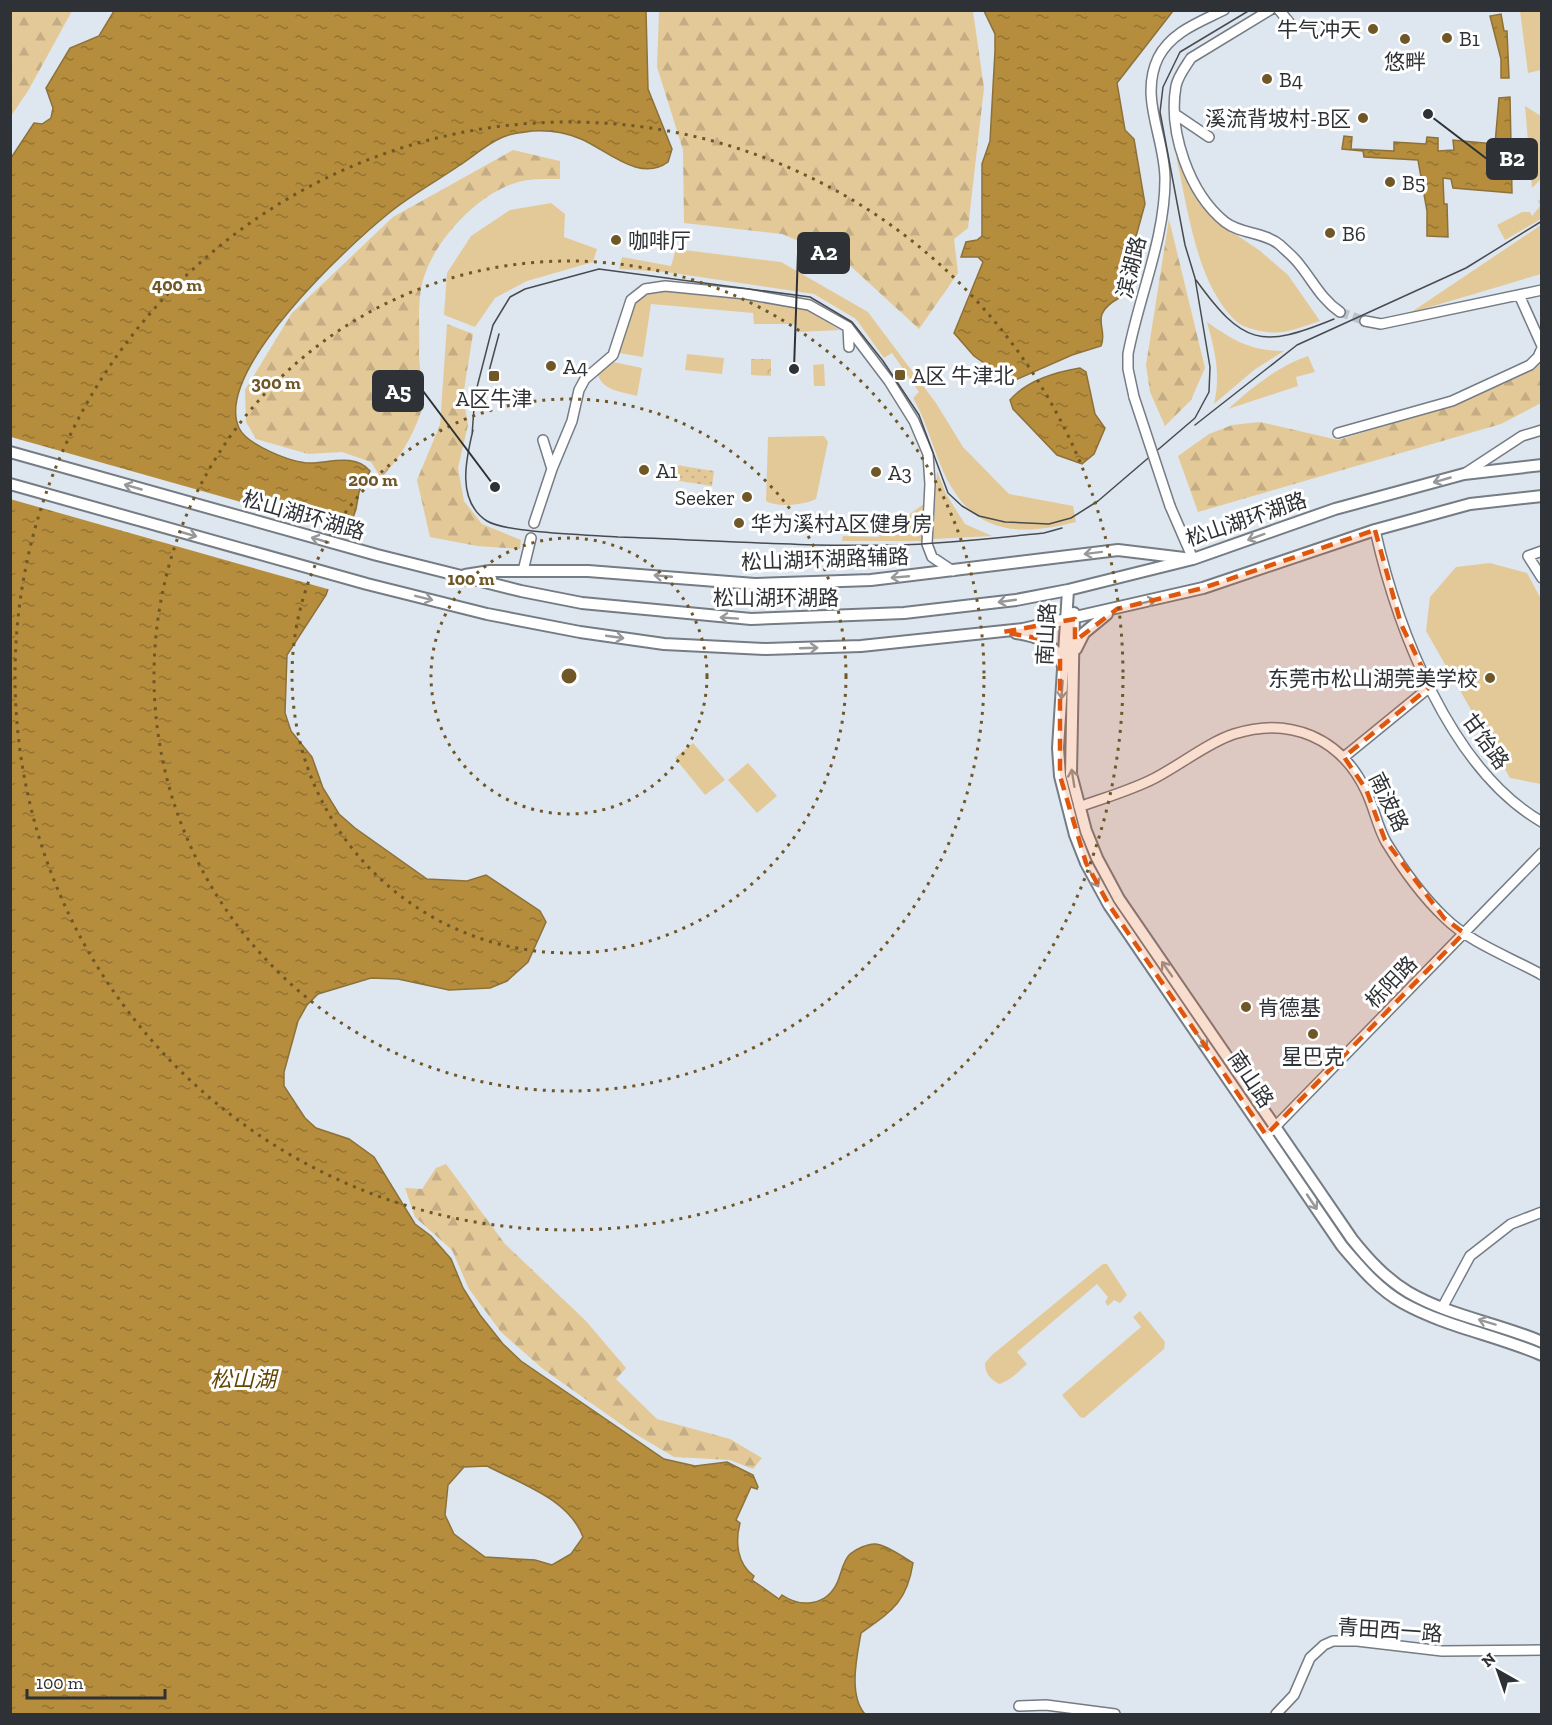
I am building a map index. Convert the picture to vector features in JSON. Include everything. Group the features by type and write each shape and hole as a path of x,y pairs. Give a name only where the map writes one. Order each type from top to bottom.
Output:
{"main road":[{"name":"松山湖环湖路","path":"10,452 458,576 582,603 751,619 904,613 1016,600 1068,590 1193,559 1335,509 1464,474 1542,465"},
{"path":"10,484 367,584 534,624 598,635 695,646 766,650 861,646 1003,632 1070,619 1203,588 1375,530 1470,504 1542,496"},
{"name":"松山湖环湖路辅路","path":"458,576 522,571 612,572 755,584 833,582 953,572 1118,550 1193,559"},
{"name":"南山路","path":"1068,590 1074,661 1071,774 1079,807 1097,858 1119,899 1352,1239 1373,1264 1408,1292 1442,1308 1542,1342"},
{"path":"1074,661 1077,646 1084,633 1117,609"},
{"name":"南山路","path":"1070,619 1063,668 1058,748 1060,776 1074,835 1109,905 1342,1246 1380,1286 1402,1302 1437,1319 1507,1341 1542,1356"},
{"path":"1003,632 1025,634 1046,642 1056,651 1063,668"}],"street":[{"name":"滨湖路","path":"1193,559 1170,506 1134,397 1128,369 1128,354 1161,222 1165,196 1164,161 1150,98 1153,73 1158,57 1172,39 1224,10"},
{"path":"1270,10 1191,58 1176,84 1175,114 1181,154 1196,187 1226,223 1277,242 1291,251 1328,304 1340,312"},
{"path":"1279,10 1289,22"},
{"path":"1175,114 1209,136"},
{"path":"534,523 552,469 572,421 579,390 585,379 613,355 631,300 645,289 665,286 687,288 789,300 809,305 848,327 914,421 928,454 930,484 927,544 932,557 953,572"},
{"path":"1365,321 1381,324 1520,297 1542,290"},
{"path":"1338,434 1452,400 1530,365 1538,357 1542,347 1520,297"},
{"path":"848,327 849,347"},
{"path":"1464,474 1522,436 1542,430"},
{"path":"543,440 552,469"},
{"name":"甘饴路","path":"1375,530 1387,582 1401,624 1451,725 1484,771 1510,800 1542,822"},
{"path":"522,571 531,538"},
{"path":"1542,551 1528,556 1542,578"},
{"path":"1344,758 1431,686"},
{"name":"南波路","path":"1079,807 1153,779 1233,734 1263,728 1287,727 1310,735 1344,758 1365,789 1391,848 1444,918 1464,933 1542,975"},
{"name":"栎阳路","path":"1266,1135 1276,1128 1542,853"},
{"path":"1442,1308 1470,1256 1510,1224 1542,1212"},
{"name":"青田西一路","path":"1276,1714 1294,1695 1310,1658 1324,1645 1334,1641 1358,1641 1442,1651 1542,1650"},
{"path":"1019,1706 1046,1705 1115,1714"}],"highlighted area":[{"path":"1375,530 1401,624 1431,686 1344,757 1366,789 1385,840 1444,918 1464,933 1266,1135 1109,905 1086,863 1060,776 1060,657 1041,639 1003,632 1075,619 1075,641 1117,609 1203,588"}],"green space":[{"path":"11,10 72,11 28,91 11,116"},
{"path":"659,11 973,11 984,88 968,228 954,239 958,273 919,329 844,260 782,234 684,223 683,150 657,67"},
{"path":"1520,11 1541,11 1541,70 1528,73"},
{"path":"1525,106 1541,116 1541,179 1532,188"},
{"path":"513,150 560,161 560,179 526,180 500,189 485,198 457,223 435,253 422,284 420,301 419,353 423,399 421,412 404,448 381,478 371,462 342,452 308,454 256,439 246,422 245,390 292,313 393,217"},
{"path":"1176,156 1192,188 1223,226 1259,250 1288,275 1320,321 1274,333 1250,329 1239,324 1223,306 1212,288 1196,245"},
{"path":"1541,198 1541,219 1505,240 1497,225 1522,212 1530,212 1532,216 1540,206 1538,201"},
{"path":"551,203 565,214 564,237 597,249 593,262 527,281 495,298 475,327 444,315 447,273 471,236 510,210"},
{"path":"1169,219 1205,368 1191,400 1165,426 1150,392 1146,365"},
{"path":"1541,225 1541,274 1410,313"},
{"path":"676,249 781,262 868,312 936,403 963,447 1009,494 1073,506 1076,522 1041,529 1008,528 979,517 966,506 948,480 913,398 919,392 892,353 884,358 856,319 814,294 666,272 619,269 622,257 671,266"},
{"path":"666,289 787,304 807,310 840,330 798,332 796,324 754,324 753,313 651,304 643,357 619,353 627,319 636,303 653,292"},
{"path":"1207,322 1243,344 1272,351 1284,351 1254,370 1214,404 1217,373 1215,353"},
{"path":"447,324 473,334 463,396 468,425 458,468 464,501 482,524 521,540 520,549 477,546 430,537 417,480 440,425"},
{"path":"687,354 724,358 722,374 685,370"},
{"path":"1308,356 1315,372 1296,377 1298,386 1228,409 1265,378"},
{"path":"751,359 771,359 771,376 751,375"},
{"path":"1541,360 1541,403 1501,424 1198,512 1178,456 1209,434 1232,425 1260,422 1338,440 1453,405 1533,369"},
{"path":"613,362 642,368 637,396 609,388 601,380 598,375"},
{"path":"824,364 825,386 814,386 813,365"},
{"path":"824,436 828,442 816,499 791,505 766,501 768,437"},
{"path":"676,465 714,471 712,486 673,480"},
{"path":"937,471 946,494 965,524 992,536 933,539"},
{"path":"925,503 922,541 842,541 843,536 879,537 880,517 906,517"},
{"name":"东莞市松山湖莞美学校","path":"1490,563 1527,573 1541,599 1541,784 1510,778 1426,631 1430,597 1456,567"},
{"path":"693,743 725,780 705,795 675,758"},
{"path":"748,763 777,796 757,813 728,780"},
{"path":"446,1164 505,1244 586,1321 626,1368 616,1379 657,1419 730,1439 762,1458 753,1469 730,1460 674,1457 632,1432 543,1369 501,1332 469,1289 452,1250 415,1217 405,1188 422,1189 436,1168"},
{"path":"1103,1264 1107,1264 1127,1295 1120,1303 1114,1300 1108,1306 1105,1302 1108,1297 1097,1284 1017,1352 1027,1364 1017,1373 999,1384 991,1378 987,1373 985,1363 992,1355"},
{"path":"1140,1311 1165,1342 1164,1349 1084,1418 1080,1417 1062,1395 1141,1327 1133,1317"}],"water":[{"name":"松山湖","path":"114,11 646,11 648,89 672,149 668,162 646,169 635,167 581,139 557,132 532,131 500,138 397,206 317,280 264,344 246,375 236,404 239,428 260,447 302,462 342,460 357,462 370,471 359,492 356,509 326,595 287,655 285,713 291,731 312,757 323,788 339,814 355,828 427,879 467,881 486,875 540,911 546,922 528,962 507,981 490,988 449,990 398,979 371,978 318,994 307,1005 298,1021 284,1072 284,1086 305,1118 316,1128 349,1139 374,1157 415,1224 431,1236 451,1259 463,1288 480,1315 503,1344 521,1361 664,1459 695,1466 727,1462 753,1475 758,1487 757,1489 751,1487 736,1520 740,1523 739,1552 744,1565 754,1576 752,1580 779,1599 782,1595 805,1603 820,1600 832,1591 848,1557 863,1547 873,1544 880,1545 913,1563 907,1587 902,1596 889,1611 861,1633 855,1686 860,1706 865,1714 11,1714 11,158 34,123 42,124 51,118 53,108 46,88 70,48 99,36","holes":["487,1466 529,1486 567,1512 583,1537 571,1554 552,1565 535,1560 485,1557 454,1534 445,1515 448,1485 464,1467"]},
{"path":"984,11 1173,11 1117,83 1125,130 1134,139 1145,204 1119,298 1109,304 1101,316 1103,340 1101,346 1072,355 1011,382 974,356 954,333 983,262 978,257 961,257 966,242 977,240 982,236 982,164 990,141 995,51 995,34"},
{"path":"1501,14 1504,31 1507,31 1509,78 1501,78 1501,59 1490,16"},
{"path":"1510,97 1512,193 1453,188 1451,179 1443,178 1448,237 1427,236 1427,211 1418,160 1364,157 1363,151 1342,149 1344,136 1352,137 1351,149 1394,151 1394,142 1426,144 1427,137 1438,138 1438,151 1454,150 1453,140 1495,144 1499,98"},
{"path":"1080,368 1086,372 1095,414 1105,428 1094,454 1082,464 1057,455 1013,409 1010,400 1024,388 1042,378"}],"pier":[{"path":"11,437 351,533 331,590 10,499"}],"tunnel":[{"path":"1340,312 1365,321"}],"tram line":[{"path":"472,435 475,395 493,325 510,297 525,289 599,269 810,297 852,322 883,361 919,415 948,493 962,506 979,516 1005,522 1049,524 1071,518 1098,501 1195,418 1209,392 1210,367 1195,278 1185,245 1160,112 1163,87 1180,52 1250,10"},
{"path":"1195,425 1297,345 1466,268 1542,221"},
{"path":"1196,280 1227,318 1241,329 1255,335 1271,337 1288,335 1334,319"},
{"path":"488,375 499,334"},
{"path":"473,430 466,466 467,491 471,502 477,513 487,521 512,528 618,537 860,545 970,540 1044,533 1062,528"}],"place":[{"name":"牛气冲天","path":"1373,29"},
{"name":"B1","path":"1447,38"},
{"name":"悠畔","path":"1405,39"},
{"name":"B4","path":"1267,79"},
{"name":"B2","path":"1428,114"},
{"name":"溪流背坡村-B区","path":"1363,118"},
{"name":"B5","path":"1390,182"},
{"name":"B6","path":"1330,233"},
{"name":"咖啡厅","path":"616,240"},
{"name":"A4","path":"551,366"},
{"name":"A2","path":"794,369"},
{"name":"A区 牛津北","path":"900,375"},
{"name":"A区牛津","path":"494,376"},
{"name":"A1","path":"644,470"},
{"name":"A3","path":"876,472"},
{"name":"A5","path":"495,487"},
{"name":"Seeker","path":"747,497"},
{"name":"华为溪村A区健身房","path":"739,523"},
{"name":"东莞市松山湖莞美学校","path":"1490,678"},
{"name":"肯德基","path":"1246,1007"},
{"name":"星巴克","path":"1313,1034"}]}
